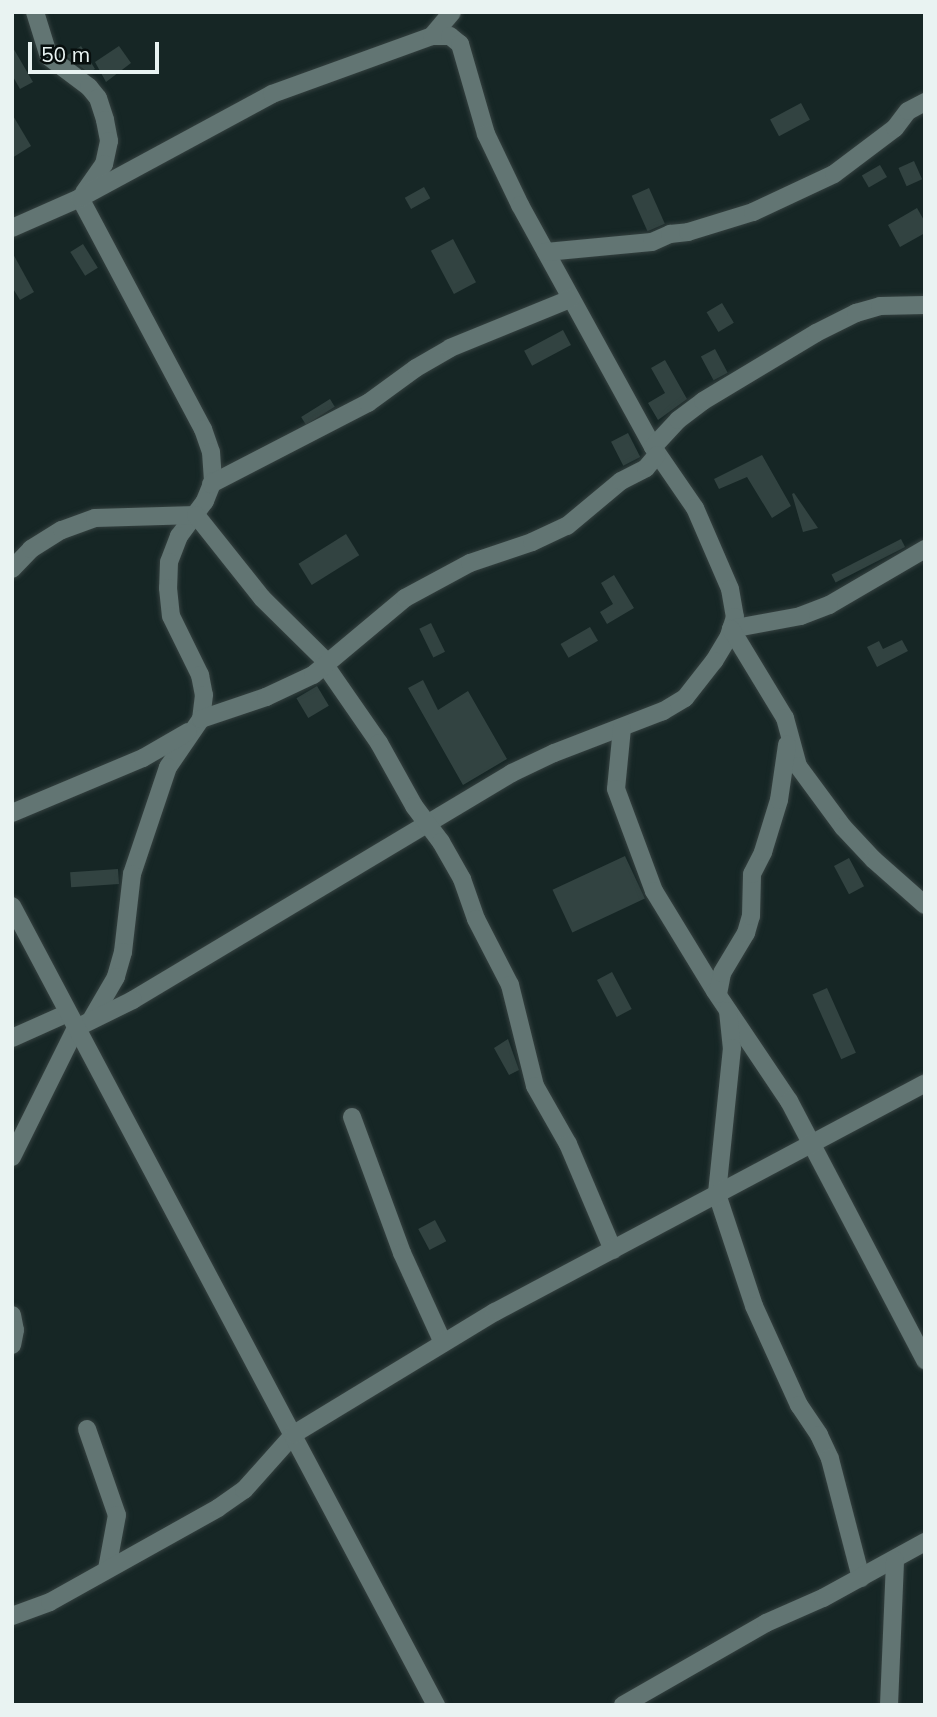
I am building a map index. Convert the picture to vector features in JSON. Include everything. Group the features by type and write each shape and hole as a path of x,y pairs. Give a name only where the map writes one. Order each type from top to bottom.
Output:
{"street":[{"path":"35,12 49,57 89,87 98,98 105,120 109,141 104,164 80,198"},
{"path":"432,36 452,12"},
{"path":"12,228 80,198 272,94 432,36 450,36 460,44 486,134 570,299 655,451 695,508 709,536 730,589 735,617 714,661 685,698 663,711 533,763 133,1000 78,1021 12,1038"},
{"path":"546,252 652,242 670,234 688,232 753,212 834,174 886,135 908,111 925,102"},
{"path":"12,1157 78,1021 116,977 123,952 132,874 168,767 199,722 204,695 200,675 171,616 168,588 169,562 179,536 196,514 211,484 211,452 203,429 80,198"},
{"path":"211,484 368,403 416,368 450,348 570,299"},
{"path":"12,813 143,758 199,722 266,697 313,675 368,625 405,598 470,563 531,542 567,526 621,481 646,468 678,420 704,401 816,333 856,313 880,306 925,305"},
{"path":"196,514 262,598 326,664 379,743 414,806 429,824 462,879 476,919 510,985 535,1086 568,1143 613,1250"},
{"path":"12,569 31,549 62,530 95,518 196,514"},
{"path":"731,629 791,619 829,606 925,549"},
{"path":"731,629 761,674 785,718 798,766 843,827 874,860 925,905"},
{"path":"622,728 616,789 654,891 722,1001 789,1101 925,1360"},
{"path":"789,733 779,800 763,852 752,874 751,916 741,942 722,973 722,1001 732,1048 718,1194 754,1306 799,1405 820,1435 830,1459 861,1578"},
{"path":"12,906 78,1021 436,1705"},
{"path":"12,1616 50,1602 218,1508 244,1490 294,1434 443,1343 810,1142 925,1083"},
{"path":"352,1117 391,1227 443,1343"},
{"path":"12,1315 15,1329 12,1345"},
{"path":"87,1429 117,1515 107,1569"},
{"path":"623,1705 766,1623 861,1578 925,1542"},
{"path":"889,1705 895,1560"}],"building":[{"path":"12,46 33,82 20,89 12,75"},
{"path":"81,46 95,69 89,73 66,56"},
{"path":"119,46 131,63 106,82 95,62"},
{"path":"801,103 810,120 779,136 770,119"},
{"path":"12,114 31,146 12,158"},
{"path":"914,161 922,179 907,186 898,168"},
{"path":"880,165 887,177 869,188 862,176"},
{"path":"424,187 430,198 411,209 405,198"},
{"path":"649,188 665,224 648,231 632,196"},
{"path":"917,208 925,222 925,233 900,247 888,225"},
{"path":"453,239 476,282 454,294 431,251"},
{"path":"83,244 98,268 85,276 70,252"},
{"path":"12,252 34,292 20,300 12,287"},
{"path":"722,303 734,323 718,332 707,312"},
{"path":"563,330 571,345 532,366 524,351"},
{"path":"715,349 728,373 714,380 701,357"},
{"path":"665,360 687,399 658,420 648,403 665,393 651,368"},
{"path":"330,399 335,407 306,425 301,417"},
{"path":"628,433 640,457 623,466 611,442"},
{"path":"762,455 791,506 772,518 747,477 719,489 714,479"},
{"path":"794,493 818,528 803,532 792,494"},
{"path":"346,534 359,555 312,585 299,564"},
{"path":"901,539 905,547 836,582 832,574"},
{"path":"614,575 634,608 607,624 600,612 613,604 601,583"},
{"path":"431,623 445,652 433,657 419,629"},
{"path":"590,627 598,641 569,658 561,644"},
{"path":"902,640 908,651 877,667 867,647 879,641 883,649"},
{"path":"423,680 438,710 468,691 507,759 463,785 408,688"},
{"path":"317,686 329,706 308,718 296,698"},
{"path":"625,856 645,899 572,932 552,890"},
{"path":"849,858 864,886 849,894 834,866"},
{"path":"118,869 119,884 71,887 70,872"},
{"path":"612,972 632,1009 617,1017 597,980"},
{"path":"827,988 856,1053 841,1059 812,995"},
{"path":"508,1039 519,1070 509,1075 494,1048"},
{"path":"435,1220 446,1241 429,1250 418,1229"}]}
